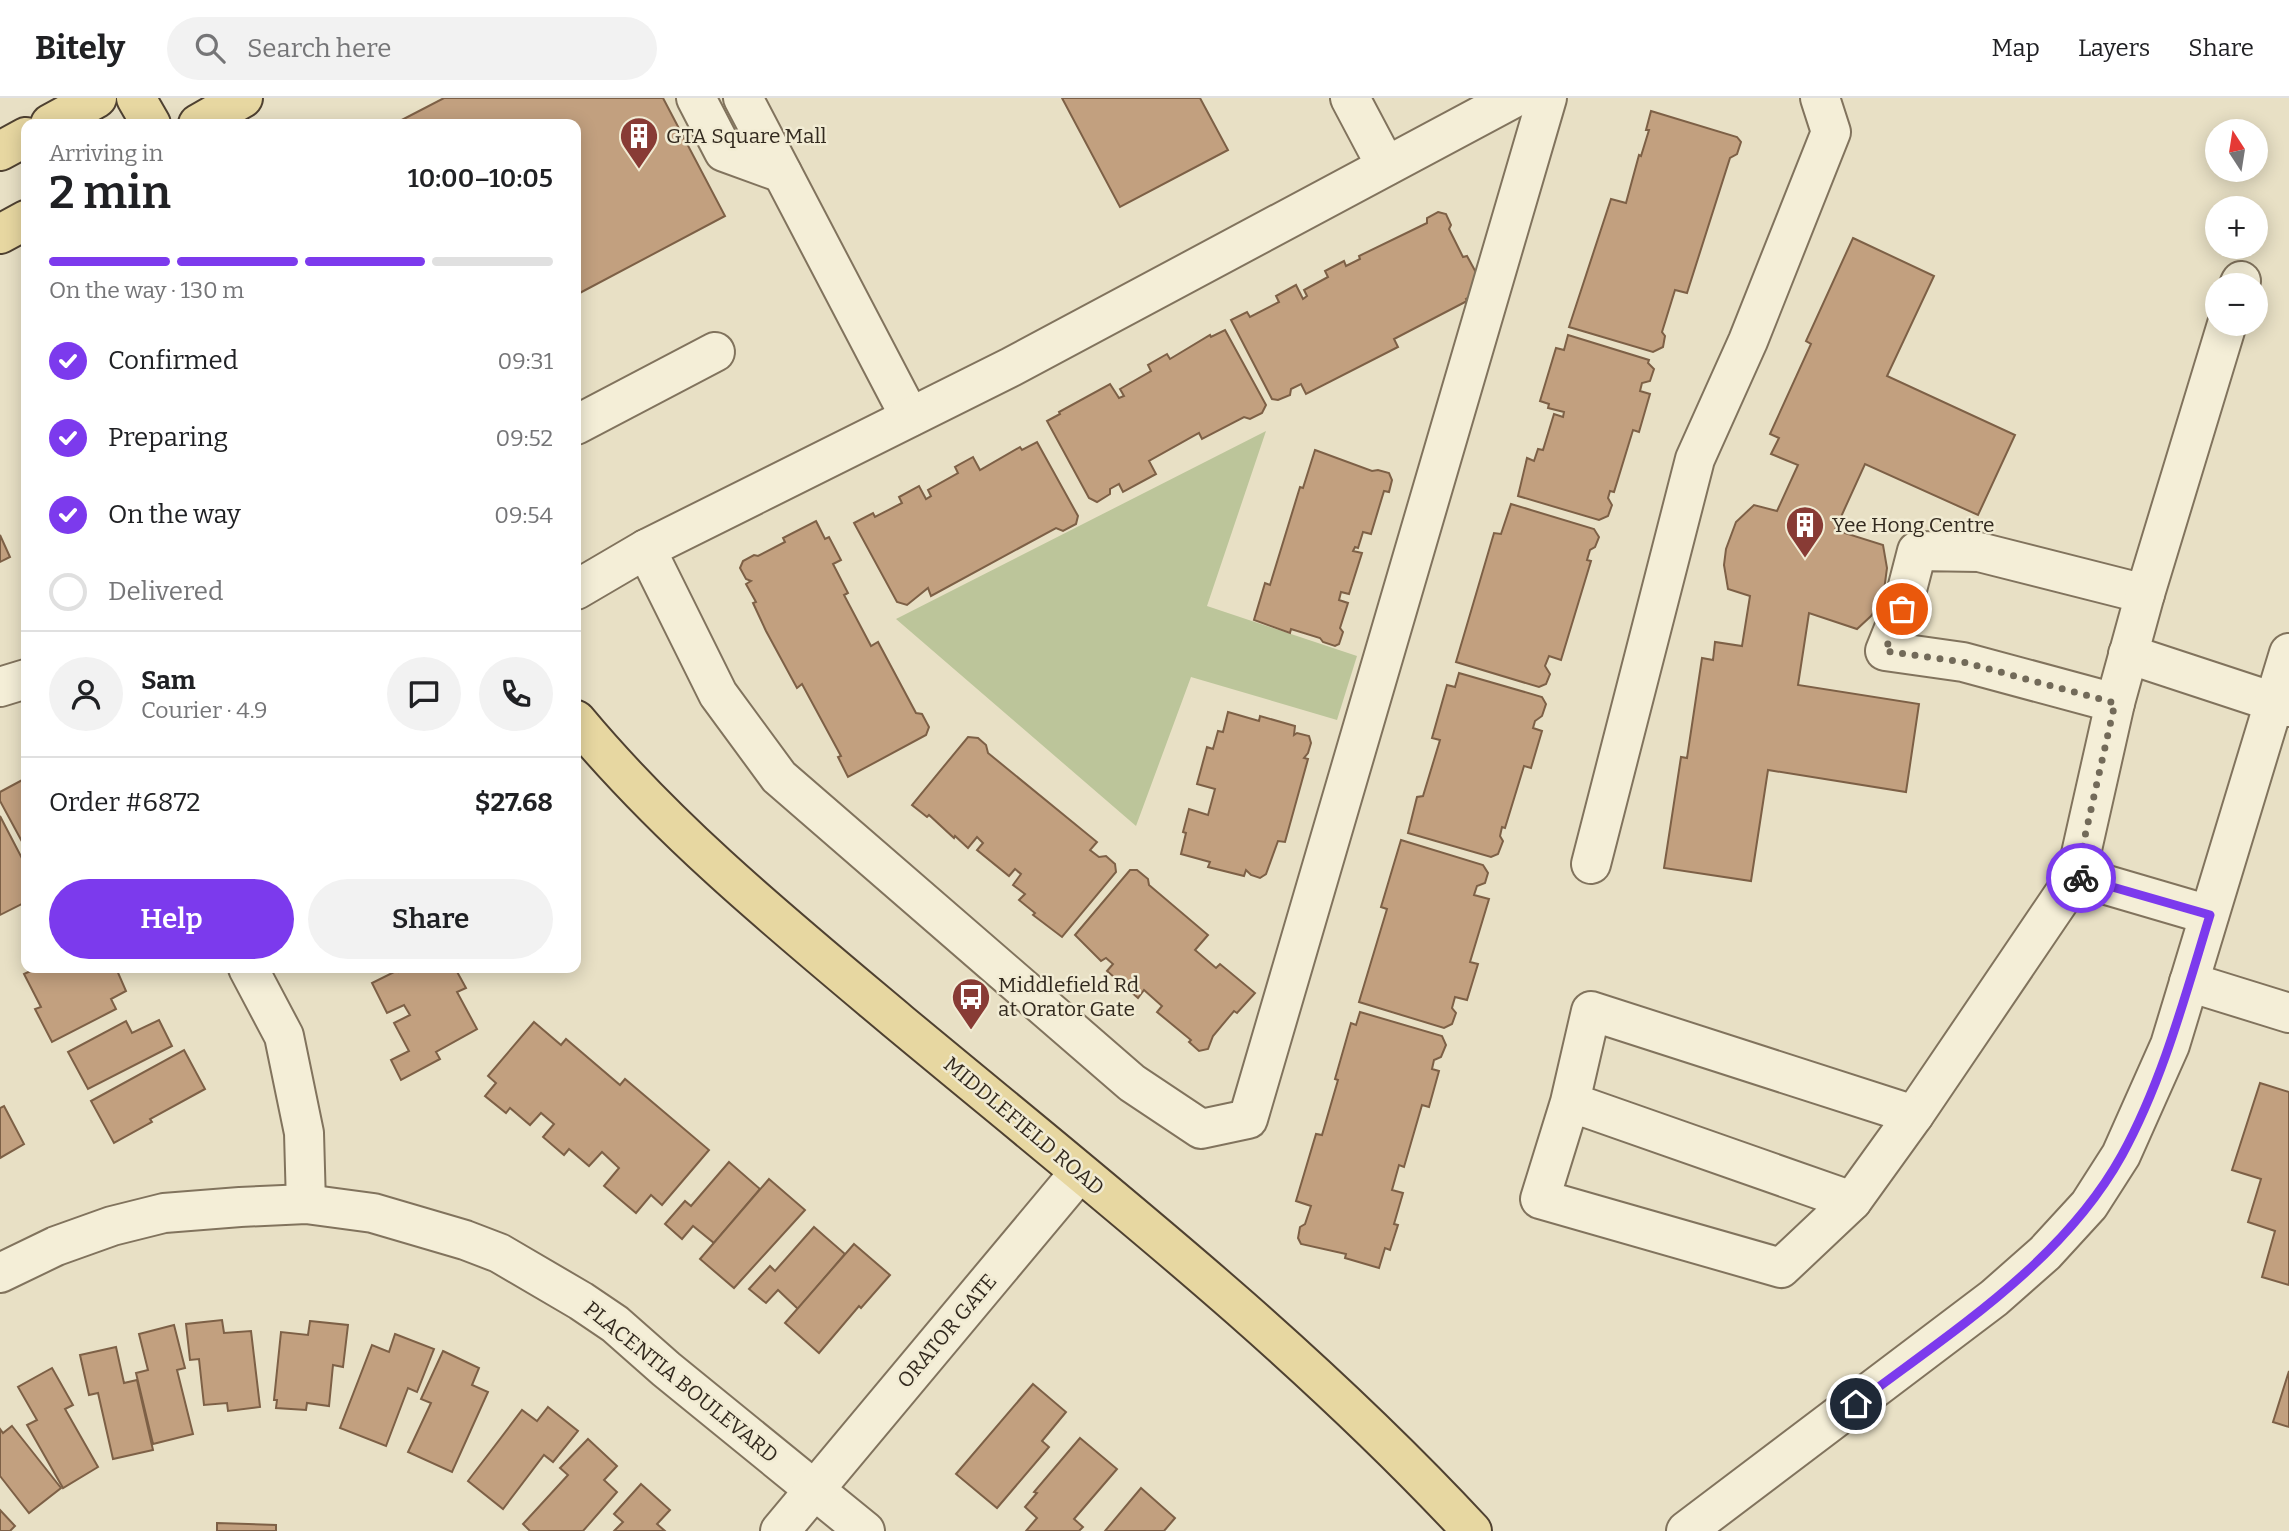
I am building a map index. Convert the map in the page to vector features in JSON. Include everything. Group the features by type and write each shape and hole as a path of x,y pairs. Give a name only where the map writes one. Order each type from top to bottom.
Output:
{"main road":[{"path":"59,119 97,98"},
{"path":"136,98 148,119"},
{"path":"209,119 238,106"},
{"path":"0,151 21,140"},
{"path":"0,234 21,223"},
{"name":"MIDDLEFIELD ROAD","path":"581,725 669,821 783,924 1290,1351 1425,1480 1472,1531"}],"street":[{"path":"696,98 724,152 782,173"},
{"path":"1350,98 1386,166"},
{"path":"581,587 646,549 1022,362 1514,98"},
{"path":"646,549 718,694 779,776 1132,1083 1200,1129 1248,1119 1547,98"},
{"path":"1591,864 1695,459 1748,341 1831,132 1820,98"},
{"path":"755,102 782,173 910,418"},
{"path":"1914,1115 1591,1012 1570,1102 1540,1199 1781,1268 1852,1201 1914,1115 2076,876 2128,654 2223,336"},
{"path":"581,422 715,352"},
{"path":"2115,703 1963,662 1885,651 1902,609 1917,551 1979,552 2145,594"},
{"path":"1686,1531 1994,1298 2045,1253 2089,1205 2122,1155 2170,1045 2210,915 2281,705 2289,653"},
{"path":"2128,654 2281,705"},
{"path":"0,687 21,681"},
{"path":"2076,876 2210,915"},
{"path":"251,973 284,1036 304,1133 306,1205"},
{"path":"2189,982 2289,1013"},
{"path":"1570,1102 1852,1201"},
{"name":"ORATOR GATE","path":"780,1531 1079,1173"},
{"name":"PLACENTIA BOULEVARD","path":"0,1273 57,1245 112,1226 164,1213 240,1207 306,1205 373,1213 465,1240 499,1253 615,1324 666,1369 865,1531"}],"green space":[{"path":"1266,431 1207,606 1357,656 1337,720 1191,677 1136,826 896,619"}],"building":[{"name":"GTA Square Mall","path":"444,98 663,98 725,216 581,292 581,119 404,119"},
{"path":"1062,98 1200,98 1228,150 1120,207"},
{"path":"1651,111 1737,137 1741,142 1737,154 1730,158 1687,293 1675,290 1662,332 1665,336 1663,347 1653,352 1569,327 1611,199 1626,203 1649,130 1646,130"},
{"path":"1438,212 1446,214 1451,225 1449,229 1463,257 1467,256 1485,289 1394,339 1398,347 1306,394 1301,384 1291,389 1290,395 1278,400 1272,399 1231,320 1247,312 1250,317 1279,302 1276,296 1296,285 1303,299 1307,296 1304,290 1328,277 1325,271 1344,261 1346,266 1360,259 1359,256 1427,223 1427,218"},
{"name":"Yee Hong Centre","path":"1853,238 1934,276 1887,376 2015,435 1978,515 1865,464 1835,530 1883,545 1887,568 1883,598 1871,616 1857,629 1809,613 1798,685 1919,704 1906,792 1768,770 1751,881 1664,868 1681,757 1687,758 1702,658 1713,660 1715,642 1742,646 1750,596 1728,589 1724,565 1726,549 1736,522 1754,505 1777,511 1798,465 1771,454 1779,438 1770,434 1811,344 1806,341"},
{"path":"1225,330 1266,405 1262,413 1250,419 1244,417 1202,439 1199,433 1149,461 1156,474 1123,492 1119,484 1097,502 1089,498 1047,421 1110,384 1119,398 1124,396 1120,389 1151,371 1148,365 1167,354 1170,359 1210,335 1211,337"},
{"path":"1568,335 1649,360 1648,363 1654,369 1650,381 1642,383 1640,391 1650,394 1639,432 1633,430 1614,492 1610,491 1608,498 1612,505 1608,516 1599,520 1518,496 1527,458 1534,461 1538,449 1543,450 1554,414 1563,417 1564,412 1548,408 1549,404 1540,401 1556,348 1564,350"},
{"path":"1037,442 1078,516 1076,524 1063,531 1056,528 931,596 928,588 907,605 897,602 854,523 873,513 875,517 902,503 899,497 919,486 926,499 931,496 928,490 958,473 955,467 973,457 980,470 1020,447 1022,450"},
{"path":"1315,450 1372,471 1389,473 1392,480 1389,492 1384,491 1371,534 1363,532 1358,548 1355,547 1353,551 1362,553 1349,594 1341,592 1339,600 1348,603 1340,628 1343,632 1339,644 1335,646 1323,642 1320,638 1291,629 1290,633 1254,620 1265,583 1270,585 1300,487 1303,488"},
{"path":"1511,504 1594,529 1599,537 1595,547 1590,550 1587,560 1591,561 1561,660 1549,656 1545,666 1550,674 1546,684 1539,687 1456,662 1494,533 1501,534"},
{"path":"816,521 825,539 829,537 841,560 833,564 848,593 844,595 871,646 878,642 916,713 922,714 929,727 926,735 848,777 838,757 841,756 802,684 797,688 766,631 753,603 756,602 746,584 751,581 746,579 740,568 743,561 785,542 783,538"},
{"path":"0,535 10,557 0,562"},
{"path":"1459,673 1542,697 1546,704 1542,716 1535,721 1533,728 1542,731 1531,768 1524,766 1505,828 1502,827 1500,836 1503,841 1498,854 1491,857 1408,833 1417,797 1423,796 1440,740 1432,738 1447,685 1455,687"},
{"path":"1228,712 1259,721 1260,716 1295,726 1294,735 1297,733 1309,736 1311,743 1304,758 1308,759 1285,842 1278,841 1266,874 1260,878 1246,870 1244,876 1208,867 1210,862 1181,854 1189,809 1208,815 1215,789 1197,784 1207,747 1213,749 1218,731 1223,732"},
{"path":"968,737 978,738 986,745 988,753 1097,842 1090,850 1099,857 1106,856 1115,864 1116,872 1062,937 1033,915 1035,913 1019,900 1025,894 1013,885 1021,874 1015,869 1009,876 977,850 983,843 977,837 968,848 929,815 927,817 912,805"},
{"path":"21,781 21,840 0,801 0,792"},
{"path":"0,816 21,856 21,904 0,915"},
{"path":"1401,840 1483,865 1488,873 1485,883 1477,886 1474,895 1489,899 1470,962 1478,964 1467,1000 1455,997 1452,1008 1456,1013 1452,1024 1444,1028 1359,1002 1387,909 1381,907"},
{"path":"1130,870 1137,870 1148,879 1149,885 1208,935 1195,950 1216,968 1220,964 1255,993 1237,1013 1234,1011 1213,1036 1208,1049 1199,1051 1189,1042 1191,1040 1157,1012 1162,1006 1144,990 1138,998 1107,971 1113,964 1106,958 1101,961 1075,935"},
{"path":"118,973 126,991 111,999 116,1009 52,1042 35,1009 41,1007 24,974"},
{"path":"392,973 458,973 466,988 457,992 477,1029 436,1052 440,1059 401,1080 391,1060 409,1051 394,1023 410,1015 404,1005 387,1013 372,983"},
{"path":"1360,1012 1442,1036 1446,1045 1441,1057 1434,1060 1432,1069 1439,1071 1429,1107 1422,1105 1404,1167 1399,1165 1392,1190 1403,1193 1394,1224 1398,1225 1390,1250 1385,1248 1379,1268 1345,1258 1346,1254 1301,1244 1298,1238 1300,1227 1305,1224 1311,1206 1296,1201 1316,1134 1322,1135 1351,1023 1356,1025"},
{"path":"159,1020 172,1046 88,1089 68,1052 126,1021 132,1033"},
{"path":"534,1022 561,1045 566,1039 620,1085 625,1079 709,1150 662,1205 651,1195 636,1213 604,1186 619,1168 602,1152 589,1166 569,1149 564,1155 543,1137 554,1124 541,1113 530,1125 510,1108 506,1113 485,1096 496,1083 488,1076"},
{"path":"184,1050 205,1089 150,1119 152,1122 114,1143 91,1101"},
{"path":"2260,1083 2289,1092 2289,1285 2262,1277 2275,1231 2248,1222 2261,1179 2232,1170"},
{"path":"4,1106 24,1144 0,1158 0,1108"},
{"path":"729,1162 760,1189 714,1243 693,1226 682,1239 665,1224 685,1201 691,1206"},
{"path":"769,1179 805,1210 734,1288 700,1259"},
{"path":"814,1227 845,1254 798,1309 778,1290 766,1303 749,1289 770,1266 775,1271"},
{"path":"854,1244 890,1275 819,1353 785,1323"},
{"path":"222,1320 224,1333 251,1331 260,1407 228,1411 227,1403 204,1405 199,1359 190,1360 186,1324"},
{"path":"310,1321 348,1325 343,1367 333,1365 329,1406 307,1403 306,1410 276,1408 277,1400 274,1400 281,1332 308,1335"},
{"path":"174,1325 185,1368 177,1370 193,1434 153,1444 136,1373 148,1370 139,1334"},
{"path":"395,1334 434,1349 417,1392 408,1388 386,1446 340,1428 372,1345 389,1352"},
{"path":"116,1347 124,1383 137,1380 153,1450 113,1459 98,1393 89,1395 80,1355"},
{"path":"443,1351 479,1368 472,1385 488,1392 452,1472 408,1452 431,1403 421,1399"},
{"path":"52,1368 73,1405 65,1409 98,1467 63,1488 27,1425 37,1420 18,1387"},
{"path":"2289,1371 2289,1427 2273,1422"},
{"path":"1033,1384 1066,1412 1042,1441 1049,1447 997,1508 956,1474"},
{"path":"548,1407 578,1431 553,1462 544,1455 503,1509 468,1481 522,1410 537,1421"},
{"path":"12,1426 61,1488 29,1513 0,1476 0,1429 3,1433"},
{"path":"1080,1438 1117,1469 1074,1519 1083,1527 1079,1531 1026,1531 1037,1518 1025,1507 1037,1493 1034,1492"},
{"path":"588,1439 617,1466 604,1480 617,1492 583,1531 530,1531 523,1524 568,1475 560,1468"},
{"path":"641,1484 670,1510 657,1524 665,1531 614,1531 623,1522 614,1514"},
{"path":"1141,1488 1175,1518 1164,1531 1105,1531"},
{"path":"0,1510 15,1526 10,1531 0,1531"},
{"path":"217,1523 276,1525 276,1531 217,1531"}],"way so far":[{"path":"1902,609 1885,651 1963,662 2115,703 2076,876 2081,878"}],"place":[{"name":"GTA Square Mall","path":"639,170"},
{"name":"Yee Hong Centre","path":"1805,559"},
{"name":"Middlefield Rd at Orator Gate","path":"971,1031"}],"route":[{"path":"1856,1404 1994,1298 2045,1253 2089,1205 2122,1155 2147,1100 2170,1045 2210,915 2081,878"}]}
